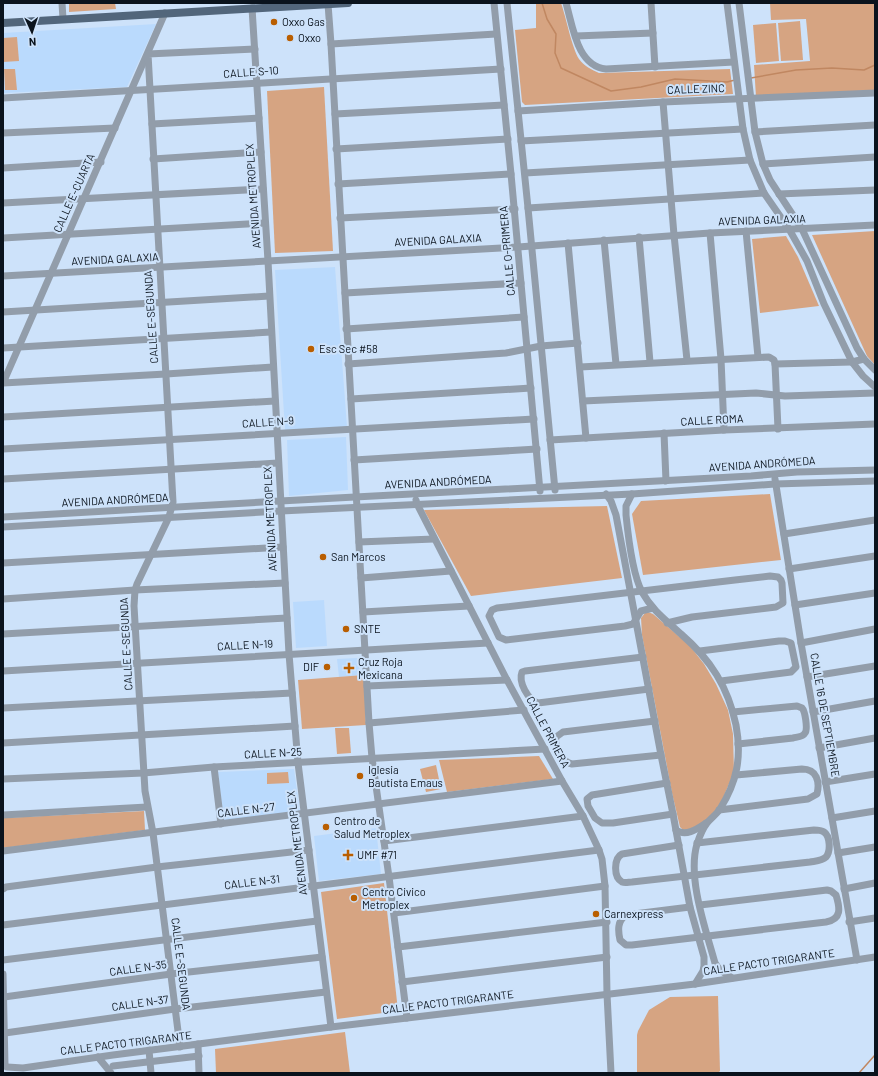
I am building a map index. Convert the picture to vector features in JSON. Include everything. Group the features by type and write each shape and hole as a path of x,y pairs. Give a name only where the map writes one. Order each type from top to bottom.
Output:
{"main road":[{"path":"3,23 348,3"}],"street":[{"path":"62,3 63,19"},
{"name":"CALLE O-PRIMERA","path":"494,3 515,209 541,498"},
{"path":"507,3 522,141 556,497"},
{"path":"566,3 581,53 591,64 596,67 606,69 735,65"},
{"path":"651,3 655,67"},
{"path":"727,3 743,129 750,160 764,193 789,229 807,261 824,304 852,362 875,388"},
{"path":"739,3 755,132 763,164 770,180 802,229 857,348 864,359 875,370"},
{"path":"328,4 369,723 372,758 407,1018"},
{"name":"AVENIDA METROPLEX","path":"252,8 268,261 280,501 292,693 298,763 331,1027"},
{"name":"CALLE E-CUARTA","path":"3,383 166,13"},
{"path":"331,44 496,34"},
{"path":"576,36 653,34"},
{"path":"148,54 255,49"},
{"name":"CALLE E-SEGUNDA","path":"148,54 173,496 170,517 135,590 135,626 143,772 147,807 153,833 180,1047"},
{"name":"CALLE S-10","path":"3,98 501,69"},
{"name":"CALLE ZINC","path":"518,111 663,102 875,93"},
{"path":"663,102 674,235 687,360"},
{"path":"335,114 504,104"},
{"path":"152,124 259,118"},
{"path":"755,132 875,125"},
{"path":"3,133 115,128"},
{"path":"522,141 743,129"},
{"path":"336,149 508,139"},
{"path":"154,159 261,152"},
{"path":"763,164 875,157"},
{"path":"525,173 750,160"},
{"path":"3,168 101,162"},
{"path":"338,184 511,174"},
{"path":"3,203 263,189"},
{"path":"779,194 875,190"},
{"path":"528,208 764,193"},
{"path":"340,218 515,209"},
{"path":"3,238 265,223"},
{"name":"AVENIDA GALAXIA","path":"3,276 518,247 639,237 875,225"},
{"path":"746,231 758,357"},
{"path":"710,233 721,360 724,430"},
{"path":"639,237 650,362"},
{"path":"604,240 616,364"},
{"path":"568,243 586,438"},
{"path":"345,293 521,282"},
{"path":"3,312 269,296"},
{"path":"346,329 524,317"},
{"path":"3,348 271,332"},
{"path":"348,364 506,353 541,346 578,343"},
{"path":"580,366 769,357 774,360 775,364 778,428"},
{"path":"775,364 852,362 864,359"},
{"path":"3,383 273,367"},
{"path":"351,399 531,388"},
{"path":"583,401 723,395 875,393"},
{"path":"3,417 275,401"},
{"name":"CALLE N-9","path":"3,449 534,418"},
{"name":"CALLE ROMA","path":"550,440 724,430 875,424"},
{"path":"664,433 666,480"},
{"path":"354,460 537,449"},
{"path":"3,479 278,463"},
{"name":"AVENIDA ANDRÓMEDA","path":"3,517 554,487 797,472 875,470"},
{"name":"CALLE 16 DE SEPTIEMBRE","path":"774,474 801,643 849,922 857,960"},
{"name":"AVENIDA ANDRÓMEDA","path":"3,527 357,507 606,494 632,494 776,484 875,481"},
{"name":"CALLE PRIMERA","path":"416,494 417,504 434,539 507,680 562,781 583,816 599,850 602,859 605,886 607,994 611,1073"},
{"path":"606,494 611,501 616,516 690,907 704,957 704,966 695,984"},
{"path":"632,494 626,506 626,515 637,578 642,592 653,608 667,623 700,651 710,662 721,681 733,712 738,744 736,775 719,810 707,823 697,843 694,859 694,875 700,905 715,963 719,969 732,978"},
{"path":"784,534 875,520"},
{"path":"359,542 434,539"},
{"path":"3,563 283,547"},
{"path":"789,569 875,556"},
{"path":"625,562 634,561"},
{"path":"361,578 451,571"},
{"path":"653,608 641,611 633,624 506,640 499,637 489,619 492,610 497,608 770,576 778,577 782,583 783,603 776,608 692,617 667,623"},
{"path":"3,599 135,590 285,583"},
{"path":"795,605 875,593"},
{"path":"363,612 469,606"},
{"path":"3,634 287,618"},
{"path":"801,643 875,629"},
{"path":"700,651 785,641 793,647 796,667 791,672 721,681"},
{"name":"CALLE N-19","path":"3,671 488,643"},
{"path":"643,657 533,669 522,672 521,680 529,697 538,703 648,689"},
{"path":"807,677 875,666"},
{"path":"367,686 507,680"},
{"path":"3,708 292,693"},
{"path":"813,712 875,701"},
{"path":"733,712 800,706 804,710 807,729 806,733 802,736 794,738 738,744"},
{"path":"369,723 524,710"},
{"path":"654,721 563,732 556,737 556,745 563,759 569,764 661,755"},
{"path":"3,743 295,726"},
{"path":"819,748 875,738"},
{"name":"CALLE N-25","path":"3,779 545,749"},
{"path":"214,767 221,824"},
{"path":"719,810 811,798 817,794 818,791 815,775 810,770 802,769 736,775"},
{"path":"825,782 875,774"},
{"name":"CALLE N-27","path":"3,851 562,781"},
{"path":"667,783 592,794 587,802 595,818 602,823 613,823 673,814"},
{"path":"3,815 147,807"},
{"path":"832,818 875,811"},
{"path":"384,841 583,816"},
{"path":"676,830 680,833 689,832 707,823"},
{"path":"679,845 626,852 618,856 616,874 618,879 622,882 632,882 818,861 826,857 828,853 828,839 826,835 823,832 814,830 697,843"},
{"path":"838,853 875,847"},
{"path":"4,887 157,867 309,850"},
{"name":"CALLE N-31","path":"3,925 162,904 389,878 599,850"},
{"path":"844,889 875,883"},
{"path":"394,913 605,886"},
{"path":"690,907 626,915 620,922 620,938 622,943 632,945 826,922 835,919 838,916 836,895 827,890 700,905"},
{"path":"849,922 875,918"},
{"path":"3,960 317,921"},
{"path":"398,946 606,922"},
{"name":"CALLE N-35","path":"4,997 171,974 322,957"},
{"path":"402,982 607,957"},
{"name":"CALLE PACTO TRIGARANTE","path":"6,1067 23,1068 149,1050 331,1027 695,984 875,957"},
{"path":"3,974 6,1067"},
{"name":"CALLE N-37","path":"5,1033 175,1009 326,992"},
{"path":"198,1044 199,1073"},
{"path":"149,1050 151,1073"},
{"path":"113,1055 113,1071"},
{"path":"113,1071 150,1062 199,1056"},
{"path":"98,1057 113,1071"},
{"name":"CALLE PACTO TRIGARANTE","path":"15,1073 23,1068"}],"shaded area":[{"path":"69,3 115,3 116,9 69,12"},
{"path":"536,3 561,3 576,54 583,64 596,72 730,69 733,94 525,105 522,102 515,30 536,28"},
{"path":"770,3 875,3 875,90 756,97 754,65 810,61 806,19 771,20"},
{"path":"800,21 803,60 781,61 778,23"},
{"path":"776,23 779,61 756,63 753,25"},
{"path":"156,24 127,87 3,93 3,33"},
{"path":"17,37 19,61 3,62 3,38"},
{"path":"4,69 15,69 17,90 5,90"},
{"path":"324,87 333,251 275,253 267,91"},
{"path":"875,231 875,365 867,356 812,235"},
{"path":"786,236 798,257 819,306 760,313 752,239"},
{"name":"Esc Sec #58","path":"335,267 347,427 285,430 275,270"},
{"path":"346,437 348,490 289,496 287,440"},
{"path":"770,494 781,560 643,575 632,514 641,501"},
{"path":"607,506 622,578 471,596 424,510"},
{"path":"324,600 327,646 296,648 293,602"},
{"path":"648,612 653,614 690,646 704,664 716,684 728,710 733,734 734,772 718,810 701,824 688,830 683,830 680,827 672,793 642,635 641,618"},
{"name":"Cruz Roja Mexicana","path":"357,658 359,661 360,675 339,677 337,659"},
{"path":"364,675 366,725 302,729 298,680"},
{"path":"335,728 349,728 351,753 337,754"},
{"path":"539,756 553,779 447,792 439,760"},
{"path":"436,765 441,789 426,792 420,769"},
{"path":"294,769 300,813 224,821 218,772"},
{"path":"288,772 289,783 267,784 267,773"},
{"path":"144,811 145,830 3,848 3,818"},
{"name":"UMF #71","path":"376,828 381,874 319,881 314,836"},
{"path":"384,883 398,1011 337,1019 321,892"},
{"path":"718,996 720,1071 718,1073 637,1073 637,1035 649,1010 670,997"},
{"path":"345,1032 350,1073 216,1073 215,1049"}],"waterway":[{"path":"542,3 547,19 556,34 555,53 561,68 611,91 641,87 675,79 727,82 735,80"},
{"path":"751,78 796,70 832,68 864,70 875,65"},
{"path":"859,1073 875,1055"}],"place":[{"name":"Oxxo Gas","path":"274,22"},
{"name":"Oxxo","path":"290,38"},
{"name":"Esc Sec #58","path":"311,349"},
{"name":"San Marcos","path":"323,557"},
{"name":"SNTE","path":"346,629"},
{"name":"DIF","path":"327,667"},
{"name":"Cruz Roja Mexicana","path":"349,668"},
{"name":"Iglesia Bautista Emaus","path":"360,776"},
{"name":"Centro de Salud Metroplex","path":"326,827"},
{"name":"UMF #71","path":"348,855"},
{"name":"Centro Civico Metroplex","path":"354,898"},
{"name":"Carnexpress","path":"596,914"}]}
